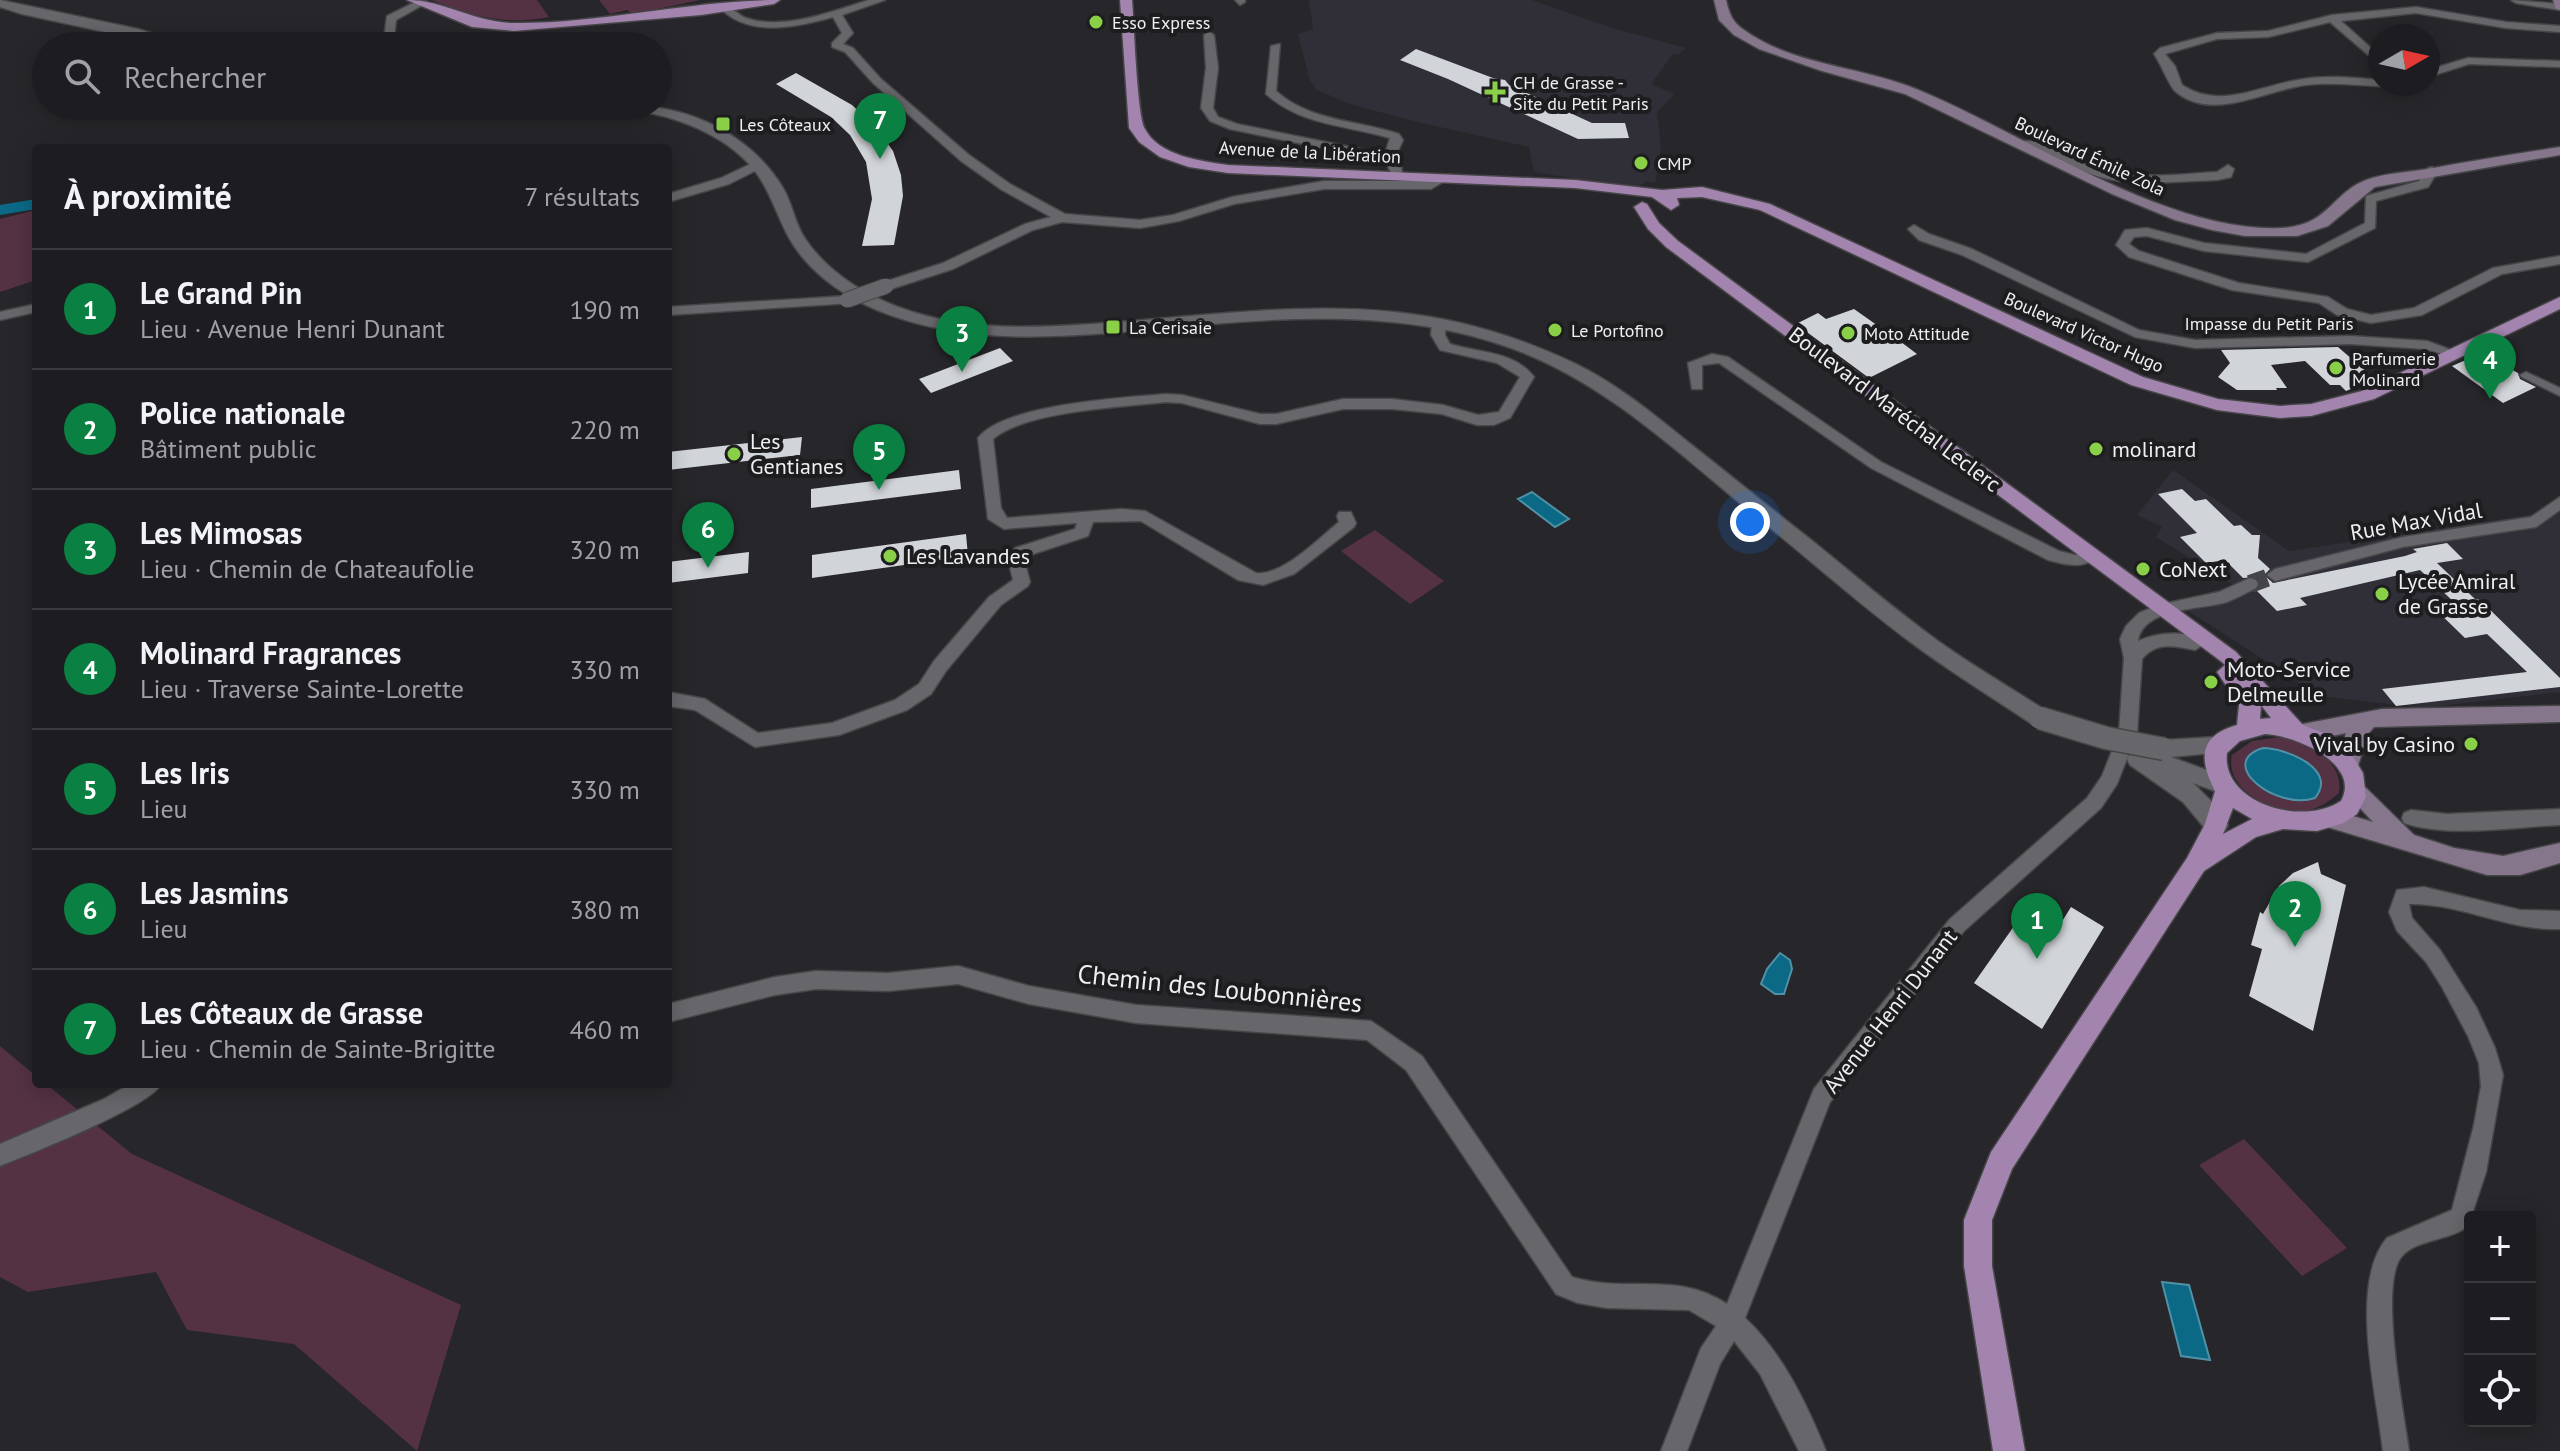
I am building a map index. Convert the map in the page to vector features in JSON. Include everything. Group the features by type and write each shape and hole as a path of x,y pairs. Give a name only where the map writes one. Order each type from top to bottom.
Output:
{"main road":[{"path":"418,1 467,21 501,27 725,8 774,0"},
{"name":"Avenue de la Libération","path":"1126,0 1134,120 1142,136 1159,151 1205,167 1575,184 1642,202 1666,203"},
{"name":"Boulevard Émile Zola","path":"1720,0 1718,4 1725,21 1748,39 1809,62 1912,92 2152,206 2213,224 2265,232 2300,231 2317,227 2331,219 2358,190 2371,183 2560,151"},
{"path":"2559,0 2560,7"},
{"name":"Boulevard Victor Hugo","path":"1666,203 1734,198 1783,215 2137,381 2191,399 2253,410 2311,410 2368,395 2545,312 2560,302"},
{"name":"Boulevard Maréchal Leclerc","path":"1642,202 1653,226 1672,244 2091,555 2160,611 2219,663 2245,693 2250,704 2248,728"},
{"path":"1666,203 1663,227 1672,244"},
{"name":"Boulevard Maréchal Leclerc","path":"2160,611 2241,667 2299,732"},
{"path":"2299,732 2382,717 2560,714"},
{"path":"2348,766 2358,731 2366,721"},
{"path":"2358,794 2349,809 2332,819 2306,824 2280,821 2253,811 2225,788 2213,763 2216,746 2225,738 2248,728 2280,726 2324,744 2348,766 2358,794 2379,816 2417,845"},
{"path":"2009,1451 1978,1266 1978,1220 2001,1161 2195,865 2216,825 2225,788"},
{"path":"2332,819 2417,845 2453,860 2485,866 2511,867 2536,863 2560,853"},
{"path":"2195,865 2249,829 2280,821"}],"street":[{"path":"725,8 732,16 748,22 771,25 836,13 880,0"},
{"path":"2516,0 2560,7"},
{"path":"2535,0 2560,7"},
{"path":"390,32 391,18 418,1"},
{"path":"0,3 32,13 132,32"},
{"path":"2368,82 2307,81 2251,96 2201,100 2177,87 2160,52 2217,36 2268,34 2332,18 2423,10 2506,25 2560,29"},
{"path":"836,13 848,33 836,45 849,50 877,81 965,158 1006,187 1062,218"},
{"path":"2332,18 2368,51"},
{"path":"1209,35 1212,68 1207,108 1214,119 1234,127 1389,158 1399,177"},
{"path":"1276,46 1270,92 1281,104 1304,116 1395,136 1397,140 1389,158"},
{"path":"2440,70 2468,61 2560,64"},
{"path":"2356,82 2368,76"},
{"path":"672,115 693,120 726,136 757,165 775,187 796,237 820,267 851,291 887,308 947,326 996,332 1061,330 1263,314 1333,312 1439,323 1525,345 1617,395 1930,646 2040,718 2100,748 2138,759 2168,763 2216,746"},
{"path":"2024,145 2034,144 2093,171 2137,179 2217,176 2227,174 2228,169"},
{"path":"672,197 725,181 757,165"},
{"path":"2432,171 2424,184 2370,199 2371,225 2308,258 2204,247 2147,232 2130,233 2122,245 2134,254 2237,287 2323,300 2342,312 2371,319 2417,312 2498,271 2560,260"},
{"path":"672,311 847,300 948,266 1029,227 1062,218 1140,224 1175,218 1232,201 1311,187 1431,185 1442,179"},
{"name":"Impasse du Petit Paris","path":"1914,229 1924,237 1967,252 2135,333 2195,344 2313,339 2396,343 2442,348 2455,354"},
{"path":"0,316 32,309"},
{"path":"1345,516 1348,523 1300,560 1272,578 1259,580 1244,576 1145,516 1004,524 996,519 985,438 989,431 1001,424 1062,411 1166,398 1182,399 1260,419 1276,419 1343,404 1392,404 1443,410 1477,420 1494,420 1505,415 1527,377 1523,370 1506,361 1445,347 1438,335 1439,323"},
{"path":"1697,386 1695,363 1712,358 1723,360 1876,465 2054,556 2076,561 2091,555"},
{"path":"2526,375 2560,393"},
{"name":"Rue Max Vidal","path":"2275,575 2403,542 2536,522 2560,502"},
{"path":"672,700 699,704 755,740 833,730 901,705 925,689 940,666 995,601 1022,582 1016,559 1021,552 1082,532 1087,517"},
{"path":"2160,611 2223,597 2250,584"},
{"name":"Avenue Henri Dunant","path":"1674,1451 1710,1357 1731,1324 1822,1096 1957,925 2094,803 2110,779 2128,733 2133,658 2129,639 2132,630 2138,622 2160,611"},
{"path":"2133,658 2137,650 2154,641 2177,640 2195,644"},
{"path":"2040,718 2106,738 2225,788"},
{"path":"2168,763 2216,825"},
{"path":"2411,818 2447,822 2560,817"},
{"path":"2396,1451 2379,1311 2381,1276 2389,1252 2399,1243 2448,1225 2460,1217 2471,1187 2493,1074 2455,991 2431,953 2399,914 2399,902 2404,896 2431,896 2539,923 2560,920"},
{"name":"Chemin des Loubonnières","path":"672,1012 775,986 816,980 888,982 958,975 1029,995 1136,1014 1371,1031 1414,1063 1564,1286 1589,1296 1640,1299 1679,1296 1701,1299 1760,1352 1813,1451"},
{"path":"0,1155 112,1106 143,1088"}],"shaded area":[{"path":"432,0 537,0 549,17 533,20 489,18"},
{"path":"599,0 700,0 633,14 627,10 610,14"},
{"name":"CH de Grasse - Site du Petit Paris","path":"1309,0 1532,0 1612,28 1686,48 1678,55 1673,54 1651,84 1674,94 1657,113 1661,146 1655,183 1646,181 1637,188 1538,173 1534,171 1529,147 1413,121 1350,104 1317,90 1310,81 1298,34 1313,29"},
{"path":"32,211 32,281 0,292 0,219"},
{"name":"Lycée Amiral de Grasse","path":"2173,470 2289,551 2530,515 2560,506 2560,692 2423,708 2320,696 2176,603 2233,585 2156,537 2162,527 2137,515"},
{"path":"1375,530 1444,581 1410,604 1341,551"},
{"path":"2281,737 2313,749 2336,771 2339,793 2323,805 2304,811 2279,809 2254,798 2236,779 2232,768 2232,755 2252,741","holes":["2304,760 2321,781 2275,796 2251,778"]},
{"path":"0,1046 32,1073 32,1088 51,1088 132,1154 461,1305 417,1451 294,1344 187,1330 156,1272 28,1292 0,1277"},
{"path":"2244,1139 2347,1248 2302,1276 2199,1165"}],"water":[{"path":"1532,492 1569,519 1555,527 1518,499"},
{"path":"2263,748 2295,756 2315,769 2321,788 2315,798 2284,798 2256,784 2245,764 2250,755"},
{"path":"1780,953 1790,960 1792,969 1784,994 1775,994 1761,984 1767,969"},
{"path":"2162,1282 2189,1285 2210,1360 2181,1356"}],"building":[{"path":"1416,49 1505,80 1509,85 1592,123 1625,123 1629,138 1578,139 1400,60"},
{"path":"796,73 852,105 876,127 893,151 901,175 903,196 894,245 862,246 872,199 866,162 850,135 831,117 776,84"},
{"name":"Moto Attitude","path":"1854,309 1917,354 1869,378 1796,324 1818,313 1826,319"},
{"name":"Parfumerie Molinard","path":"2338,347 2375,379 2346,391 2340,385 2330,385 2305,361 2271,365 2287,388 2277,390 2237,390 2218,377 2230,363 2221,350"},
{"path":"1000,348 1013,361 931,393 919,379"},
{"path":"2482,353 2536,387 2503,403 2452,366"},
{"name":"Les Gentianes","path":"802,437 800,455 672,470 672,452"},
{"path":"959,470 961,489 811,508 811,489"},
{"name":"Lycée Amiral de Grasse","path":"2182,489 2195,501 2206,499 2234,526 2241,525 2252,535 2260,535 2258,558 2270,569 2264,575 2273,583 2405,556 2417,552 2413,549 2447,543 2463,559 2437,563 2560,678 2560,687 2396,706 2382,689 2527,672 2487,634 2465,638 2434,608 2456,604 2420,570 2300,598 2307,605 2277,611 2257,591 2261,585 2257,577 2243,578 2225,560 2206,563 2180,537 2197,533 2158,494"},
{"name":"Les Lavandes","path":"966,534 968,556 812,578 812,555"},
{"path":"749,552 748,573 672,582 672,562"},
{"path":"2318,862 2321,874 2346,885 2313,1031 2249,996 2262,949 2251,945 2260,912 2263,914 2279,886 2293,873"},
{"path":"2071,907 2104,927 2042,1029 1974,983 2019,919 2053,936"}],"waterway":[{"path":"0,210 32,205"}],"tunnel":[{"path":"2250,584 2275,575"}],"place":[{"name":"Esso Express","path":"1096,22"},
{"name":"CH de Grasse - Site du Petit Paris","path":"1495,92"},
{"name":"Les Côteaux","path":"723,124"},
{"name":"Les Côteaux de Grasse","path":"880,159"},
{"name":"CMP","path":"1641,163"},
{"name":"La Cerisaie","path":"1113,327"},
{"name":"Le Portofino","path":"1555,330"},
{"name":"Moto Attitude","path":"1848,333"},
{"name":"Parfumerie Molinard","path":"2336,368"},
{"name":"Les Mimosas","path":"962,372"},
{"name":"Molinard Fragrances","path":"2490,399"},
{"name":"molinard","path":"2096,449"},
{"name":"Les Gentianes","path":"734,454"},
{"name":"Les Iris","path":"879,490"},
{"name":"Les Lavandes","path":"890,556"},
{"name":"Les Jasmins","path":"708,568"},
{"name":"CoNext","path":"2143,569"},
{"name":"Lycée Amiral de Grasse","path":"2382,594"},
{"name":"Moto-Service Delmeulle","path":"2211,682"},
{"name":"Vival by Casino","path":"2471,744"},
{"name":"Police nationale","path":"2295,947"},
{"name":"Le Grand Pin","path":"2037,959"}]}
